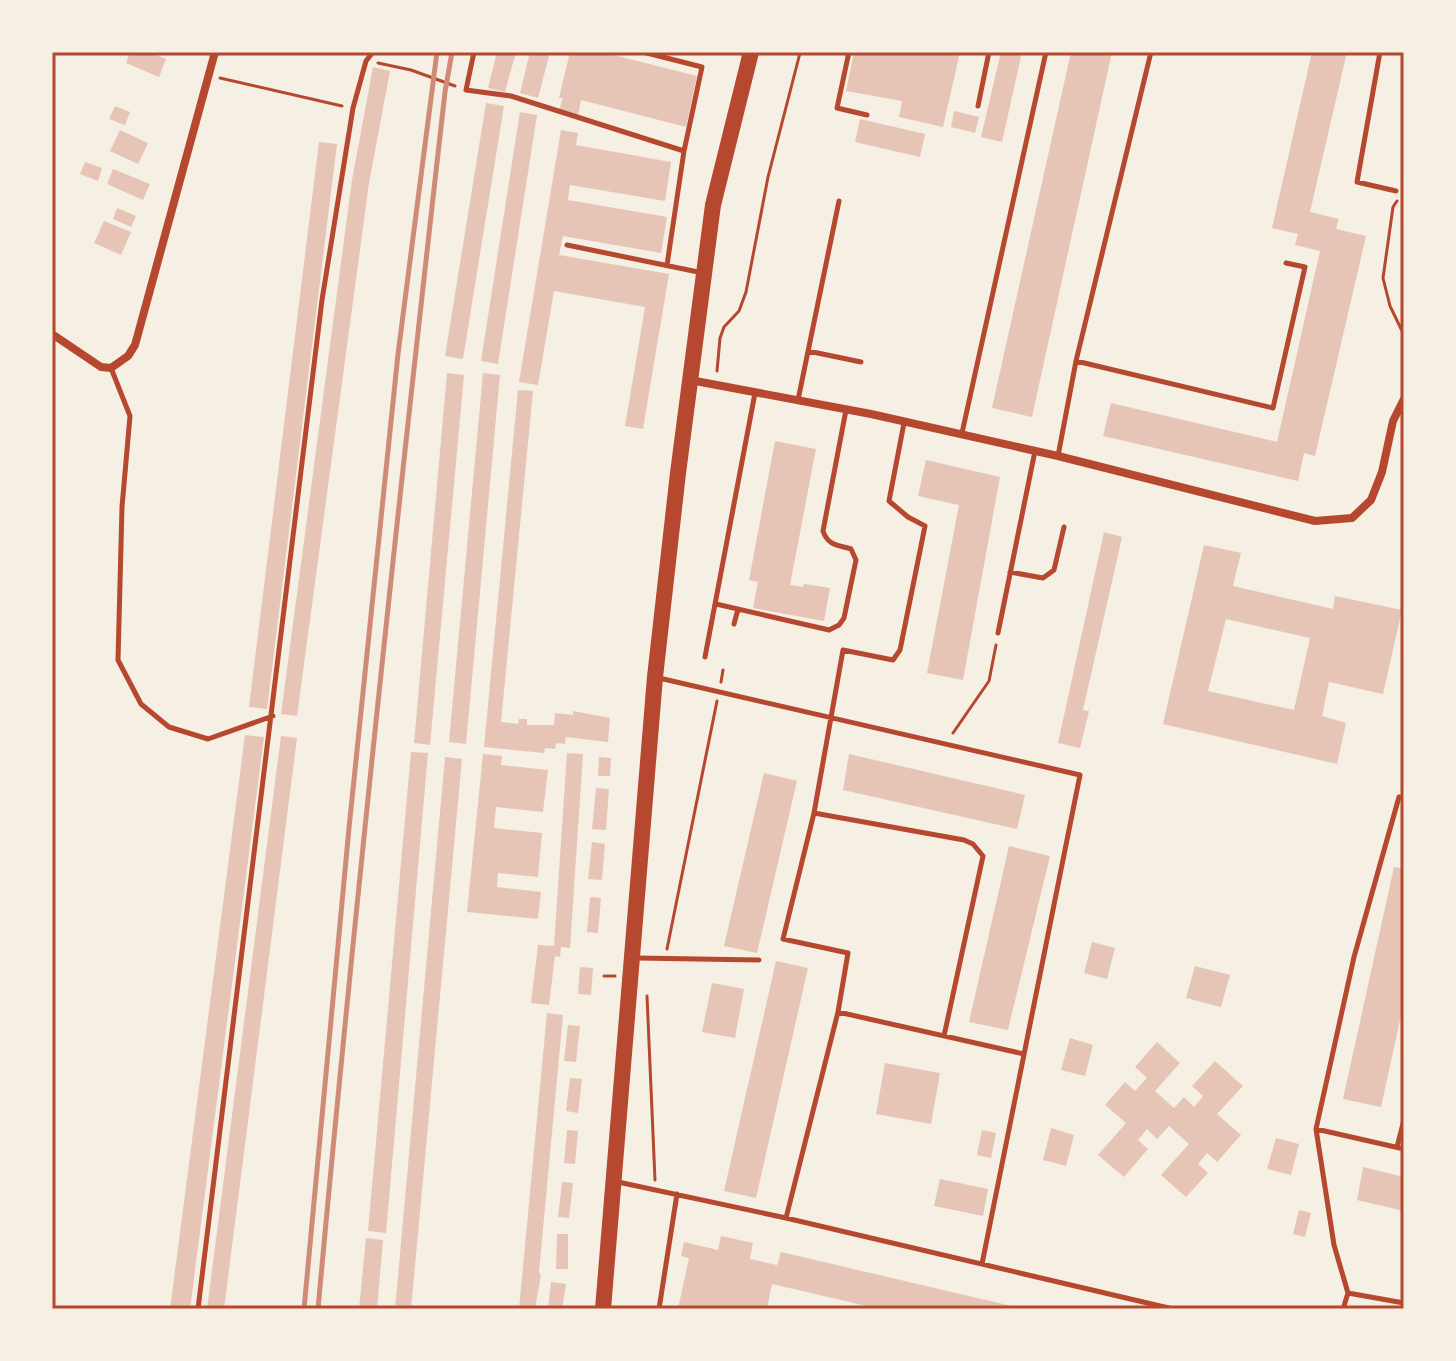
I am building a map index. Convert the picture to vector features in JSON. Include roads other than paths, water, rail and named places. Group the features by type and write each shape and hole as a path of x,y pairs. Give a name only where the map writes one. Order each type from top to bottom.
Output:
{"main road":[{"path":"603,1309 655,677 713,205 751,52"}],"street":[{"path":"52,334 101,367 111,368 128,356 135,345 215,52"},
{"path":"690,380 961,434 1315,521 1352,518 1371,500 1382,472 1393,421 1404,399"}],"lane":[{"path":"198,1309 322,300 353,108 366,61 373,52"},
{"path":"474,52 466,90 511,96 684,151"},
{"path":"643,52 702,67 684,151 667,265"},
{"path":"849,52 837,108 867,115"},
{"path":"978,106 989,52"},
{"path":"961,434 1046,52"},
{"path":"1058,456 1076,361 1151,52"},
{"path":"1380,52 1357,182 1396,191"},
{"path":"798,400 839,201"},
{"path":"567,245 704,273"},
{"path":"1076,361 1273,408 1305,267 1286,263"},
{"path":"808,351 861,362"},
{"path":"111,368 130,416 122,507 118,660 141,704 169,727 208,739 273,716"},
{"path":"705,657 756,392"},
{"path":"716,604 829,630 844,618 855,553 833,545 823,531 846,409"},
{"path":"786,1218 838,1012 848,953 783,939 814,813 843,650 893,660 900,650 925,526 889,501 904,423"},
{"path":"998,633 1035,451"},
{"path":"1010,572 1043,578 1054,570 1064,527"},
{"path":"734,624 738,609"},
{"path":"655,677 1080,775 982,1264"},
{"path":"1343,1309 1348,1293 1334,1245 1316,1129 1354,957 1399,797 1404,798"},
{"path":"814,813 964,840 973,844 983,856 944,1036"},
{"path":"632,958 759,960"},
{"path":"838,1012 1024,1054"},
{"path":"1316,1129 1401,1148 1404,1120"},
{"path":"613,1181 786,1218 1173,1309"},
{"path":"659,1309 677,1194"},
{"path":"1348,1293 1404,1303"}],"railway":[{"path":"304,1309 398,354 437,52"},
{"path":"318,1309 378,700 445,92 452,52"}]}
